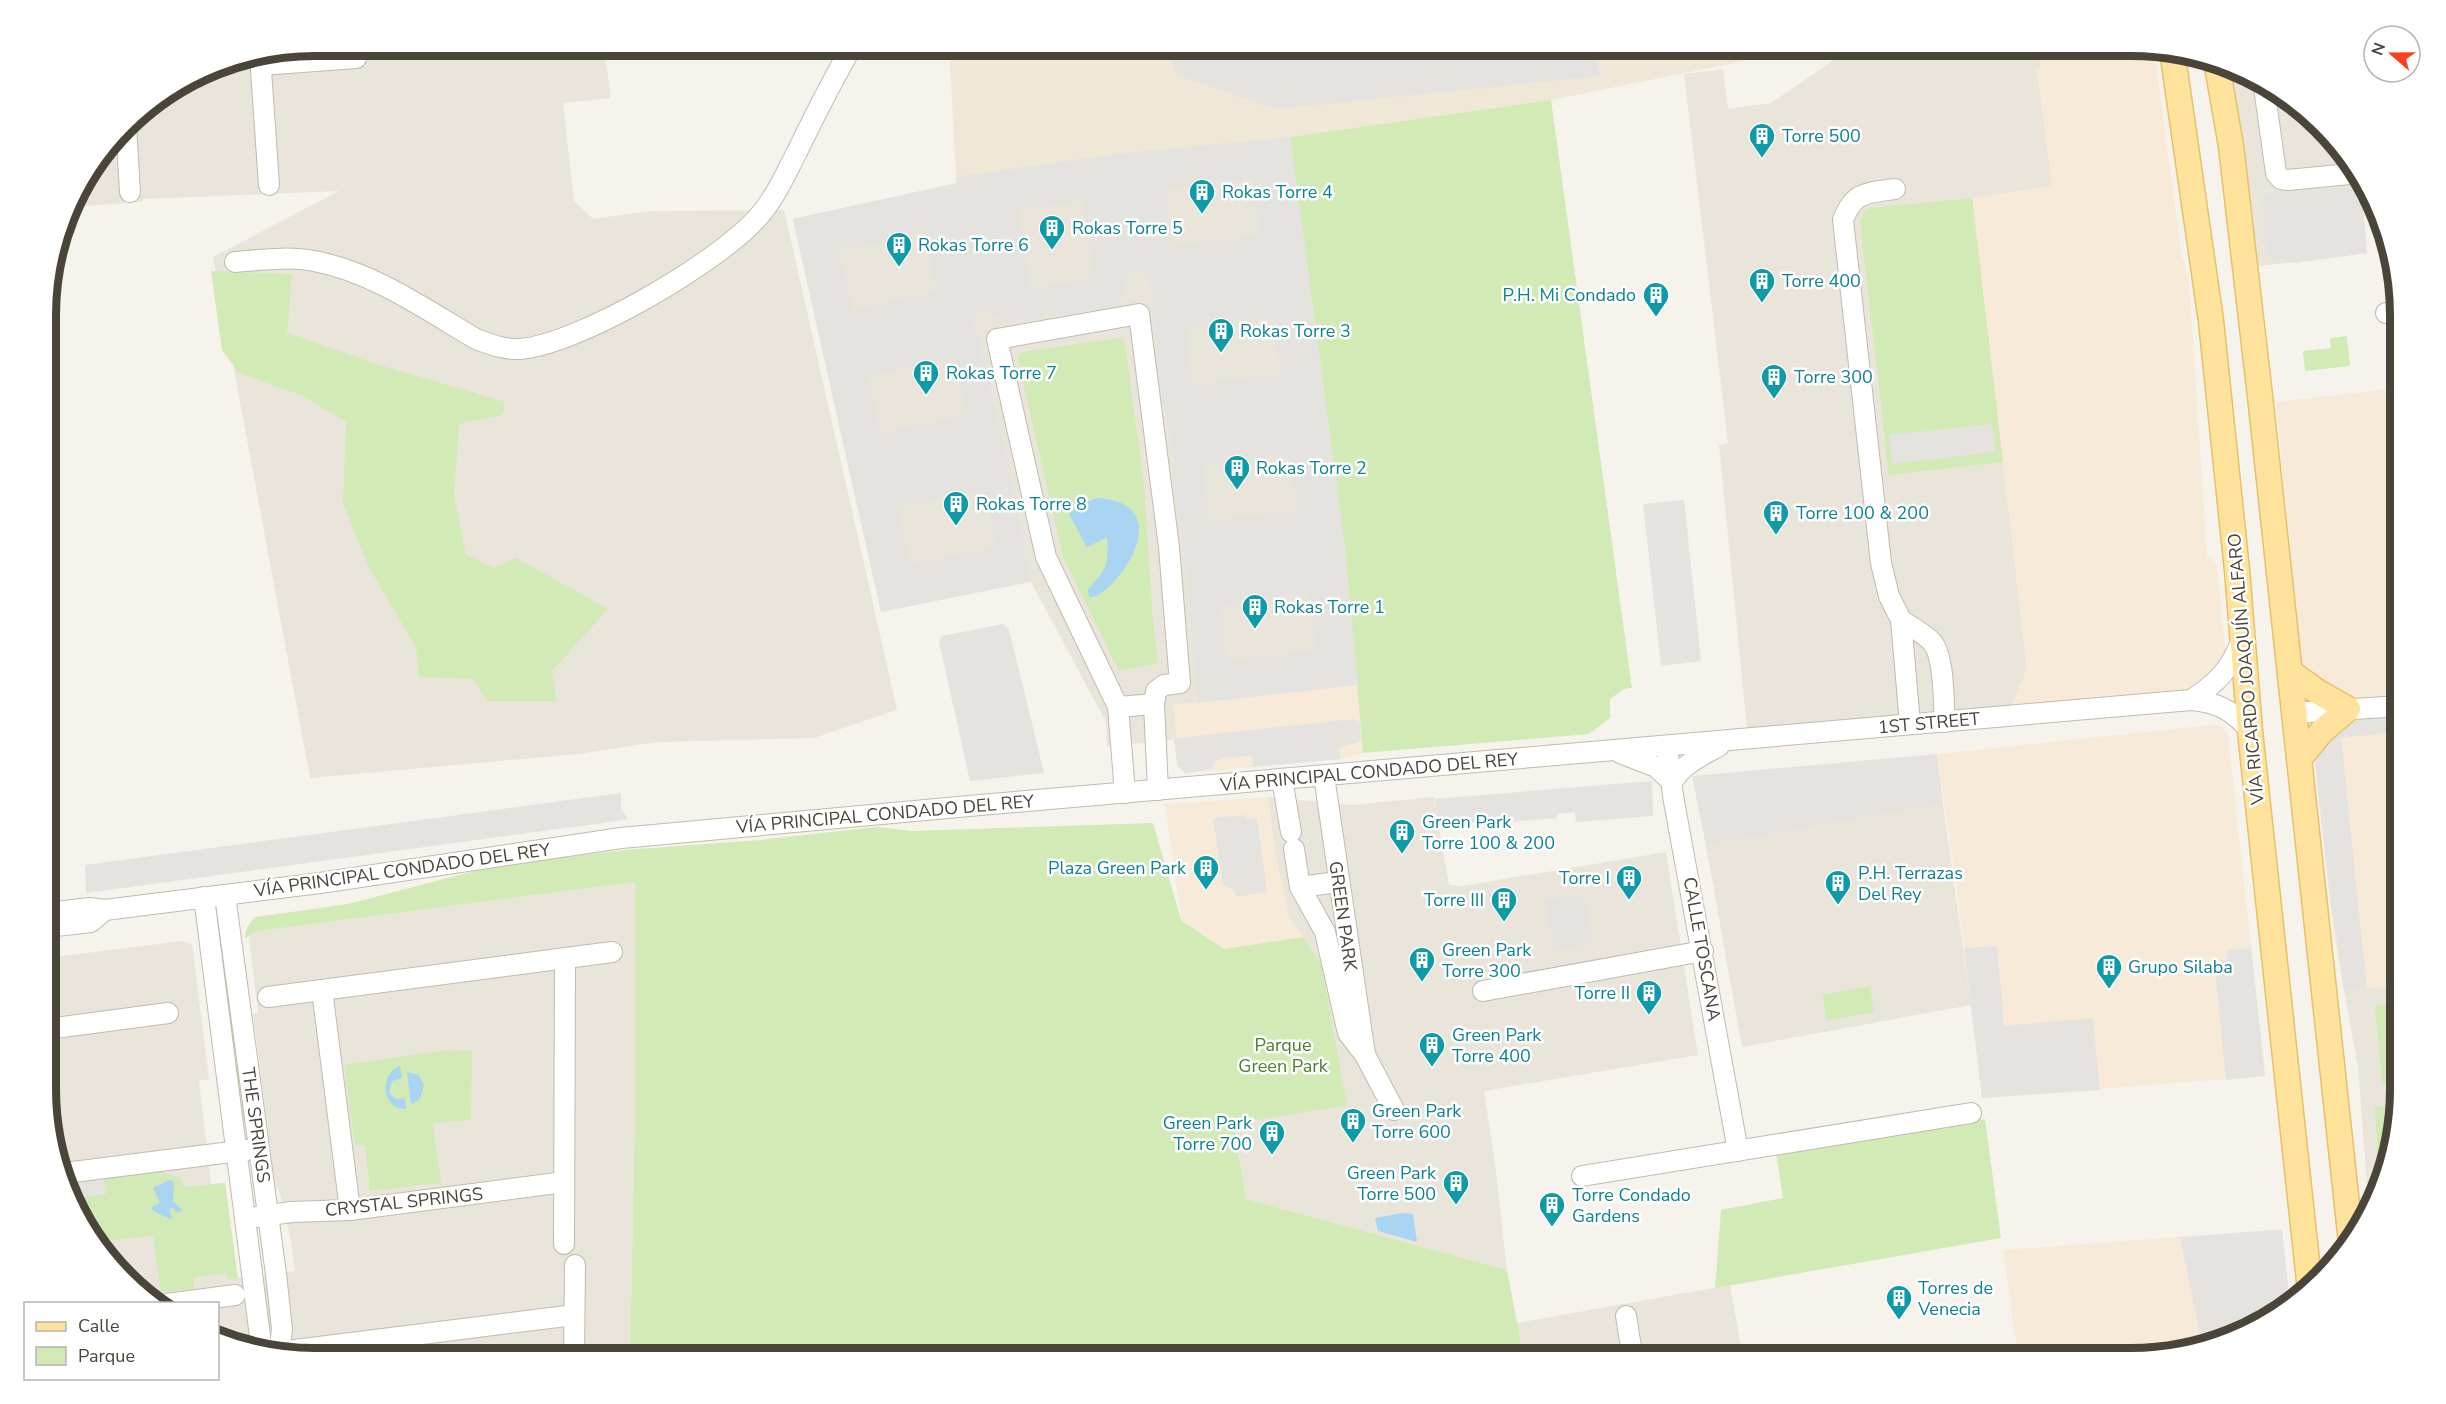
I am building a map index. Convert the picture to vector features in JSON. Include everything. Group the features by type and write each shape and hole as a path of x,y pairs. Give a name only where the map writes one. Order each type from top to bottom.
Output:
{"main road":[{"name":"VÍA RICARDO JOAQUÍN ALFARO","path":"2173,59 2211,321 2250,731 2309,1278"},
{"path":"2218,70 2231,146 2350,1230"},
{"path":"2290,672 2318,692 2348,709 2322,731 2299,759"}],"street":[{"path":"235,262 281,259 312,260 352,270 476,339 496,347 518,349 543,345 609,318 642,300 740,236 760,215 777,190 847,56"},
{"path":"265,60 356,58"},
{"path":"260,61 269,185"},
{"path":"2265,92 2276,173 2281,179 2349,174"},
{"path":"127,136 130,192"},
{"path":"1895,189 1859,195 1848,204 1842,220 1881,563 1890,596 1901,620 1910,724"},
{"path":"1125,793 1118,707 1046,557 997,339 1139,314 1169,548 1180,683 1164,685 1156,691 1154,704 1158,790"},
{"path":"1901,620 1925,636 1937,649 1941,668 1945,722"},
{"path":"2191,700 2224,675 2235,658 2242,639"},
{"name":"1ST STREET","path":"1667,746 2191,700 2208,702 2225,708 2239,718 2250,731"},
{"path":"1118,707 1154,704"},
{"path":"2294,713 2390,707"},
{"path":"1615,751 1656,767 1672,782 1679,770 1687,764 1728,741"},
{"name":"VÍA PRINCIPAL CONDADO DEL REY","path":"56,912 90,908 105,910 225,895 621,838 1667,746"},
{"name":"CALLE TOSCANA","path":"1667,746 1738,1150"},
{"name":"GREEN PARK","path":"1324,776 1365,1056"},
{"name":"GREEN PARK","path":"1282,779 1300,887 1325,933 1348,1032 1365,1056 1394,1110"},
{"path":"1300,887 1338,882"},
{"name":"THE SPRINGS","path":"225,895 282,1329 276,1345"},
{"name":"THE SPRINGS","path":"204,897 244,1218 271,1345"},
{"name":"VÍA PRINCIPAL CONDADO DEL REY","path":"56,926 92,922 105,910"},
{"path":"268,997 612,951"},
{"path":"1483,990 1703,951"},
{"path":"564,1244 565,958"},
{"path":"322,990 350,1210"},
{"path":"56,1028 168,1013"},
{"path":"1582,1176 1971,1113"},
{"path":"69,1173 259,1148"},
{"name":"CRYSTAL SPRINGS","path":"244,1218 350,1210 564,1182"},
{"path":"574,1348 575,1265"},
{"path":"182,1302 235,1295"},
{"path":"312,1348 574,1315"},
{"path":"1626,1316 1631,1348"},
{"path":"399,1337 400,1348"}],"shaded area":[{"path":"297,56 605,56 611,98 563,103 574,201 593,219 649,211 784,210 897,710 814,738 657,742 578,754 310,778 213,257 339,191 144,199 142,202 79,206 99,170 131,131 170,99 200,82 231,69 264,60"},
{"path":"950,56 1742,56 1744,61 1551,100 1290,137 956,177"},
{"path":"1169,56 1597,56 1600,76 1276,109 1177,75"},
{"path":"1840,56 2039,56 2041,70 2037,70 2052,186 1973,198 2027,669 2011,708 1747,728 1719,445 1728,443 1684,74 1723,69 1728,109 1771,103"},
{"path":"2039,56 2155,57 2182,257 2189,279 2207,556 2217,565 2226,658 2188,695 2011,708 2027,669 1972,198 2052,186 2037,70 2041,69"},
{"path":"2217,70 2246,82 2276,99 2315,131 2347,170 2362,196 2367,253 2245,268"},
{"path":"1290,137 1345,549 1358,685 1174,705 1177,738 1107,746 1106,722 1031,582 881,612 793,219 957,183 956,177 1116,154"},
{"path":"1290,137 1345,549 1358,685 1198,703 1186,567 1175,492 1170,429 1162,401 1149,277 1131,265 1120,306 1007,322 986,312 972,315 1004,447 1031,581 881,612 793,219 957,183 956,177 1116,154","holes":["1253,179 1260,235 1172,246 1166,190","1083,200 1095,278 1030,288 1019,211","924,232 937,291 853,310 839,251","1274,318 1280,374 1192,385 1186,329","954,357 967,414 881,434 868,377","1290,454 1297,510 1209,521 1203,465","984,490 996,547 910,565 898,508","1309,593 1316,650 1227,661 1221,604"]},
{"path":"2357,186 2362,196 2367,253 2295,263 2268,257 2261,195"},
{"path":"2390,389 2390,986 2344,991 2334,936 2311,745 2327,727 2303,682 2276,402"},
{"path":"1992,424 1995,452 1892,464 1889,435"},
{"path":"1684,500 1701,661 1661,666 1643,504"},
{"path":"1003,624 1009,629 1044,773 970,781 939,642 942,636"},
{"path":"1358,685 1363,753 1340,759 1185,773 1177,765 1174,705"},
{"path":"2390,717 2390,733 2341,738 2367,989 2344,991 2329,890 2315,764 2317,750 2347,721"},
{"path":"1354,719 1360,724 1361,741 1339,748 1340,759 1253,767 1252,756 1220,758 1209,770 1185,773 1177,765 1174,739 1177,738"},
{"path":"2211,725 2222,727 2228,734 2265,1076 1982,1098 1957,889 1937,754"},
{"path":"1937,754 1943,804 1706,846 1692,776"},
{"path":"1652,781 1653,816 1576,822 1575,812 1557,814 1557,818 1477,825 1477,822 1438,825 1435,799"},
{"path":"621,793 621,808 628,819 86,893 85,865"},
{"path":"1268,797 1352,805 1434,797 1449,885 1462,886 1666,852 1698,1055 1484,1091 1507,1270 1246,1199 1235,1134 1303,937 1289,918 1275,852"},
{"path":"1268,797 1275,852 1289,918 1303,937 1224,949 1181,919 1165,804"},
{"name":"P.H. Terrazas Del Rey","path":"1943,804 1971,1005 1742,1047 1706,846"},
{"path":"1245,815 1247,819 1257,818 1267,892 1236,897 1235,890 1223,885 1213,818"},
{"path":"635,882 635,1103 630,1348 297,1348 264,1344 219,1330 219,1302 166,1302 131,1273 99,1234 90,1219 75,1189 64,1157 56,1107 56,957 183,941 192,945 209,1079 199,1081 211,1184 225,1183 237,1278 295,1271 290,1236 279,1190 275,1186 253,1014 258,1013 249,938 259,931"},
{"path":"1584,894 1592,944 1554,951 1545,901"},
{"path":"1997,946 2004,1026 2093,1018 2100,1090 1982,1098 1964,948"},
{"path":"2251,948 2265,1076 2226,1080 2214,961 2227,960 2227,951"},
{"path":"2390,986 2390,1107 2382,1157 2368,1196 2358,1067 2344,991"},
{"path":"104,1178 106,1194 79,1197 73,1182"},
{"path":"2282,1230 2289,1295 2261,1314 2231,1329 2182,1344 2149,1348 2017,1348 2003,1250"},
{"path":"2282,1230 2289,1295 2246,1322 2201,1339 2180,1237"},
{"path":"1730,1285 1741,1348 1522,1348 1517,1323"}],"green space":[{"path":"1551,100 1632,688 1624,689 1610,699 1610,718 1589,734 1363,753 1345,549 1290,137"},
{"path":"1972,198 2003,462 1889,475 1860,223 1864,212 1870,208"},
{"path":"211,271 292,274 287,333 380,365 505,402 502,415 459,424 454,496 466,555 494,568 516,558 608,609 552,671 557,701 487,701 473,679 419,677 416,647 369,568 343,503 346,422 303,396 239,373 222,350"},
{"path":"2347,336 2350,366 2305,371 2303,351 2331,348 2330,338"},
{"path":"1123,339 1125,343 1144,485 1158,663 1119,671 1063,557 1018,361 1019,354 1023,352"},
{"name":"Parque Green Park","path":"1153,823 1181,920 1224,949 1303,937 1321,964 1347,1105 1238,1123 1235,1134 1246,1199 1507,1270 1522,1348 630,1348 635,1103 635,882 259,931 245,938 248,926 256,917 348,904 494,866 624,850 760,840 876,827 912,831"},
{"path":"223,937 247,1117 245,1121 242,1121 217,940"},
{"path":"1870,986 1874,1012 1827,1021 1822,995"},
{"path":"2390,1004 2390,1083 2382,1084 2375,1006"},
{"path":"447,1050 472,1051 471,1120 433,1123 441,1183 370,1191 365,1145 355,1145 344,1065"},
{"path":"2390,1106 2386,1140 2378,1168 2375,1107"},
{"path":"1985,1119 2001,1238 1715,1288 1721,1210 1783,1198 1776,1153"},
{"path":"158,1171 181,1178 184,1187 225,1183 238,1279 228,1280 227,1273 194,1278 194,1289 161,1292 153,1236 104,1241 82,1204 79,1197 106,1194 104,1178"}],"water":[{"path":"1097,498 1123,504 1136,516 1139,533 1134,551 1124,569 1112,584 1099,594 1089,597 1088,590 1107,561 1107,537 1087,547 1069,514 1081,504"},
{"path":"400,1066 402,1078 392,1081 389,1093 396,1099 405,1098 406,1109 392,1104 386,1091 389,1076"},
{"path":"407,1072 419,1075 424,1085 420,1099 411,1105"},
{"path":"169,1180 174,1181 173,1201 182,1210 177,1213 173,1208 170,1209 173,1217 170,1219 153,1211 152,1207 160,1203 153,1188"},
{"path":"1402,1213 1413,1214 1417,1242 1378,1231 1375,1218"}],"place":[{"name":"Torre 500","path":"1762,159"},
{"name":"Rokas Torre 4","path":"1202,215"},
{"name":"Rokas Torre 5","path":"1052,251"},
{"name":"Rokas Torre 6","path":"899,268"},
{"name":"Torre 400","path":"1762,304"},
{"name":"P.H. Mi Condado","path":"1656,318"},
{"name":"Rokas Torre 3","path":"1221,354"},
{"name":"Rokas Torre 7","path":"926,396"},
{"name":"Torre 300","path":"1774,400"},
{"name":"Rokas Torre 2","path":"1237,491"},
{"name":"Rokas Torre 8","path":"956,527"},
{"name":"Torre 100 & 200","path":"1776,536"},
{"name":"Rokas Torre 1","path":"1255,630"},
{"name":"Green Park Torre 100 & 200","path":"1402,855"},
{"name":"Plaza Green Park","path":"1206,891"},
{"name":"Torre I","path":"1629,901"},
{"name":"P.H. Terrazas Del Rey","path":"1838,906"},
{"name":"Torre III","path":"1504,923"},
{"name":"Green Park Torre 300","path":"1422,983"},
{"name":"Grupo Silaba","path":"2109,990"},
{"name":"Torre II","path":"1649,1016"},
{"name":"Green Park Torre 400","path":"1432,1068"},
{"name":"Green Park Torre 600","path":"1353,1144"},
{"name":"Green Park Torre 700","path":"1272,1156"},
{"name":"Green Park Torre 500","path":"1456,1206"},
{"name":"Torre Condado Gardens","path":"1552,1228"},
{"name":"Torres de Venecia","path":"1899,1321"}]}
